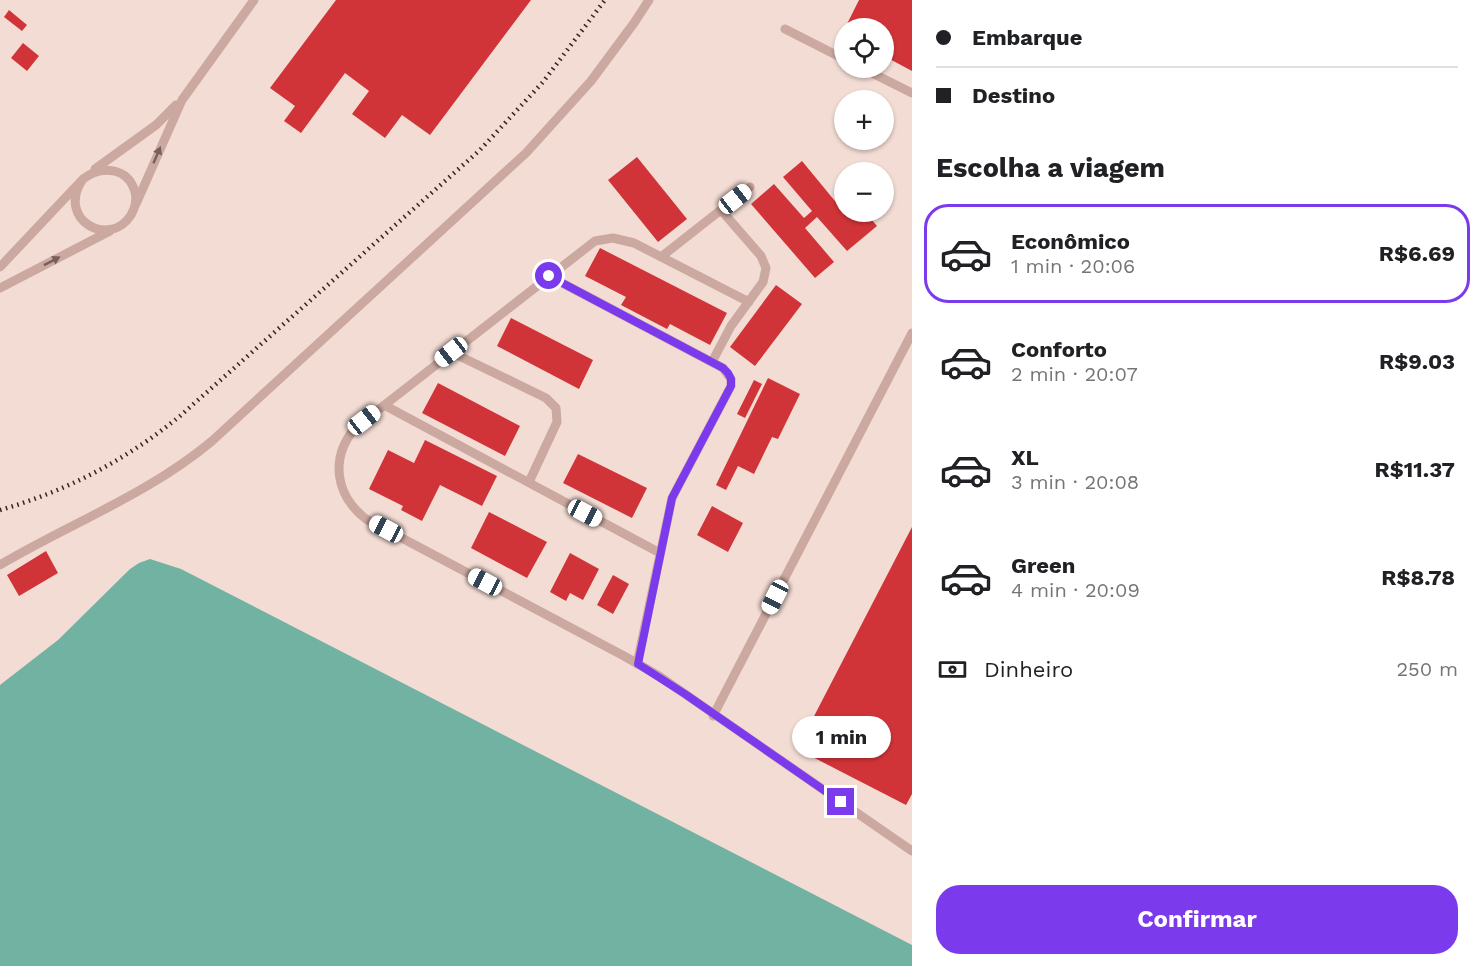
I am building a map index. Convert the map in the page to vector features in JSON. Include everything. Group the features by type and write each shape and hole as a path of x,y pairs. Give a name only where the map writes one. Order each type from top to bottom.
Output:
{"lane":[{"path":"0,267 86,176 156,125 194,82 254,0"},
{"path":"0,565 146,488 180,466 212,441 526,153 591,81 649,0"},
{"path":"785,29 834,54"},
{"path":"882,78 912,93"},
{"path":"0,288 124,224 134,209 177,109 194,82"},
{"path":"116,228 98,229 82,220 77,213 75,195 86,176 108,169 125,176 134,191 134,209"},
{"path":"662,257 750,188"},
{"path":"712,362 731,326 766,275 765,262 721,210"},
{"path":"749,302 623,239 604,239 588,246 355,428 348,437 339,458 343,493 357,512 366,519 638,664 912,851"},
{"path":"549,276 712,362 728,373 731,379 731,386 672,498 638,664"},
{"path":"713,716 912,333"},
{"path":"451,352 546,398 555,408 557,422 529,482"},
{"path":"384,405 660,553"}],"water":[{"path":"150,559 181,569 912,945 912,966 0,966 0,685 58,640 130,569"}],"building":[{"path":"336,0 531,0 430,135 402,115 385,138 352,114 369,91 345,73 301,133 284,121 295,106 270,88"},
{"path":"859,0 912,0 912,71 894,61 894,18 850,18"},
{"path":"9,10 27,25 22,31 4,17"},
{"path":"23,43 39,56 27,71 11,58"},
{"path":"637,157 687,219 658,242 608,180"},
{"path":"802,161 834,200 834,222 874,222 877,226 847,251 817,217 805,228 834,262 815,278 751,204 774,184 804,218 812,211 783,177"},
{"path":"600,248 727,313 710,345 670,324 667,329 621,305 626,297 585,276"},
{"path":"776,285 802,304 755,366 730,347"},
{"path":"511,318 593,360 579,389 497,346"},
{"path":"768,378 800,394 778,439 772,437 754,474 738,466 726,490 716,485"},
{"path":"754,380 762,384 745,418 737,414"},
{"path":"438,383 520,426 505,456 422,413"},
{"path":"425,440 497,476 482,506 440,485 422,521 401,510 403,506 369,489 388,450 414,463"},
{"path":"578,454 647,488 632,518 563,483"},
{"path":"712,506 743,523 728,552 697,535"},
{"path":"489,512 547,542 527,578 471,548"},
{"path":"912,527 912,794 906,805 797,749"},
{"path":"46,551 58,573 19,596 7,575"},
{"path":"570,553 599,569 583,600 570,593 566,601 550,592"},
{"path":"613,575 629,584 613,614 597,605"}],"railway":[{"path":"0,510 72,484 95,472 139,447 180,416 480,150 543,82 605,0"}],"route":[{"path":"549,276 723,368 731,379 731,386 672,498 638,664 659,676 713,716 841,802"}]}
